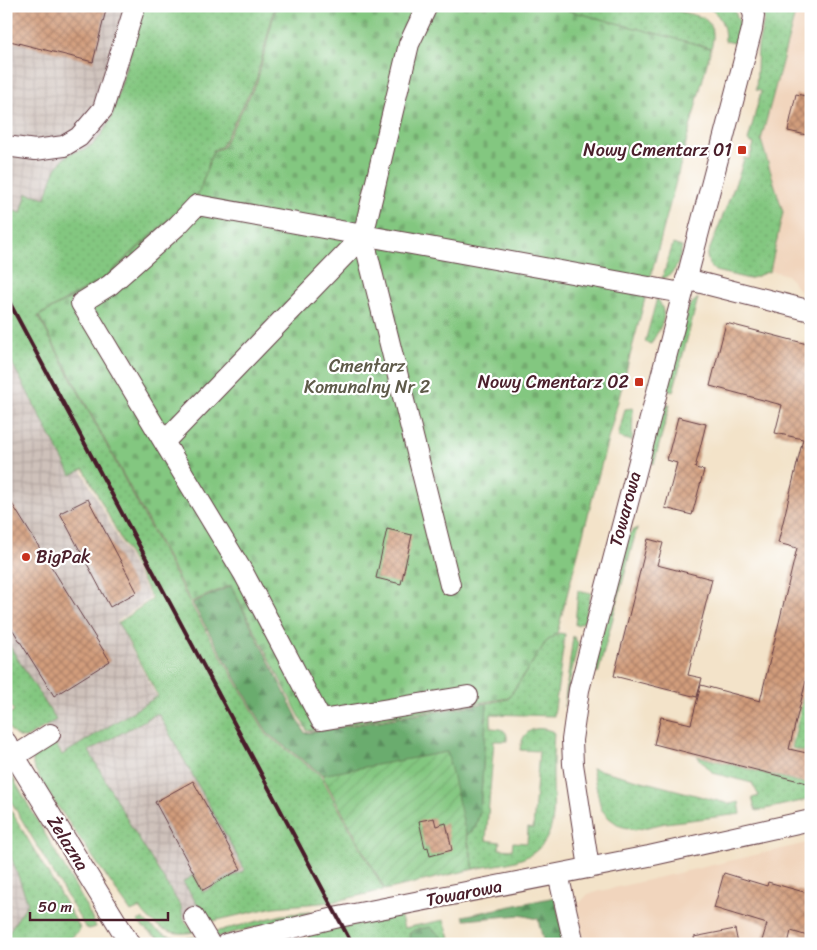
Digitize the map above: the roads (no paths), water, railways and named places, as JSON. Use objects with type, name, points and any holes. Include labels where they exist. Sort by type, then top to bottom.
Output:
[{"type":"street","points":[[6,146],[35,150],[64,146],[80,137],[103,110],[135,6]]},
{"type":"street","points":[[427,6],[409,44],[363,236],[450,585]]},
{"type":"street","name":"Towarowa","points":[[589,868],[573,764],[572,740],[578,690],[752,29],[754,16],[751,6]]},
{"type":"street","points":[[468,696],[321,720],[244,574],[81,303],[110,285],[197,205],[363,236],[684,286],[811,311]]},
{"type":"street","points":[[164,442],[363,236]]},
{"type":"street","points":[[10,749],[50,734]]},
{"type":"street","name":"Żelazna","points":[[10,749],[130,944]]},
{"type":"street","name":"Towarowa","points":[[226,944],[339,918],[589,868],[811,820]]},
{"type":"street","points":[[558,874],[574,944]]},
{"type":"street","points":[[194,917],[210,944]]},
{"type":"railway","points":[[6,296],[352,944]]},
{"type":"place","name":"Nowy Cmentarz 01","points":[[742,150]]},
{"type":"place","name":"Nowy Cmentarz 02","points":[[639,382]]},
{"type":"place","name":"BigPak","points":[[26,557]]},
{"type":"park label","name":"Cmentarz Komunalny Nr 2","points":[[367,376]]}]
